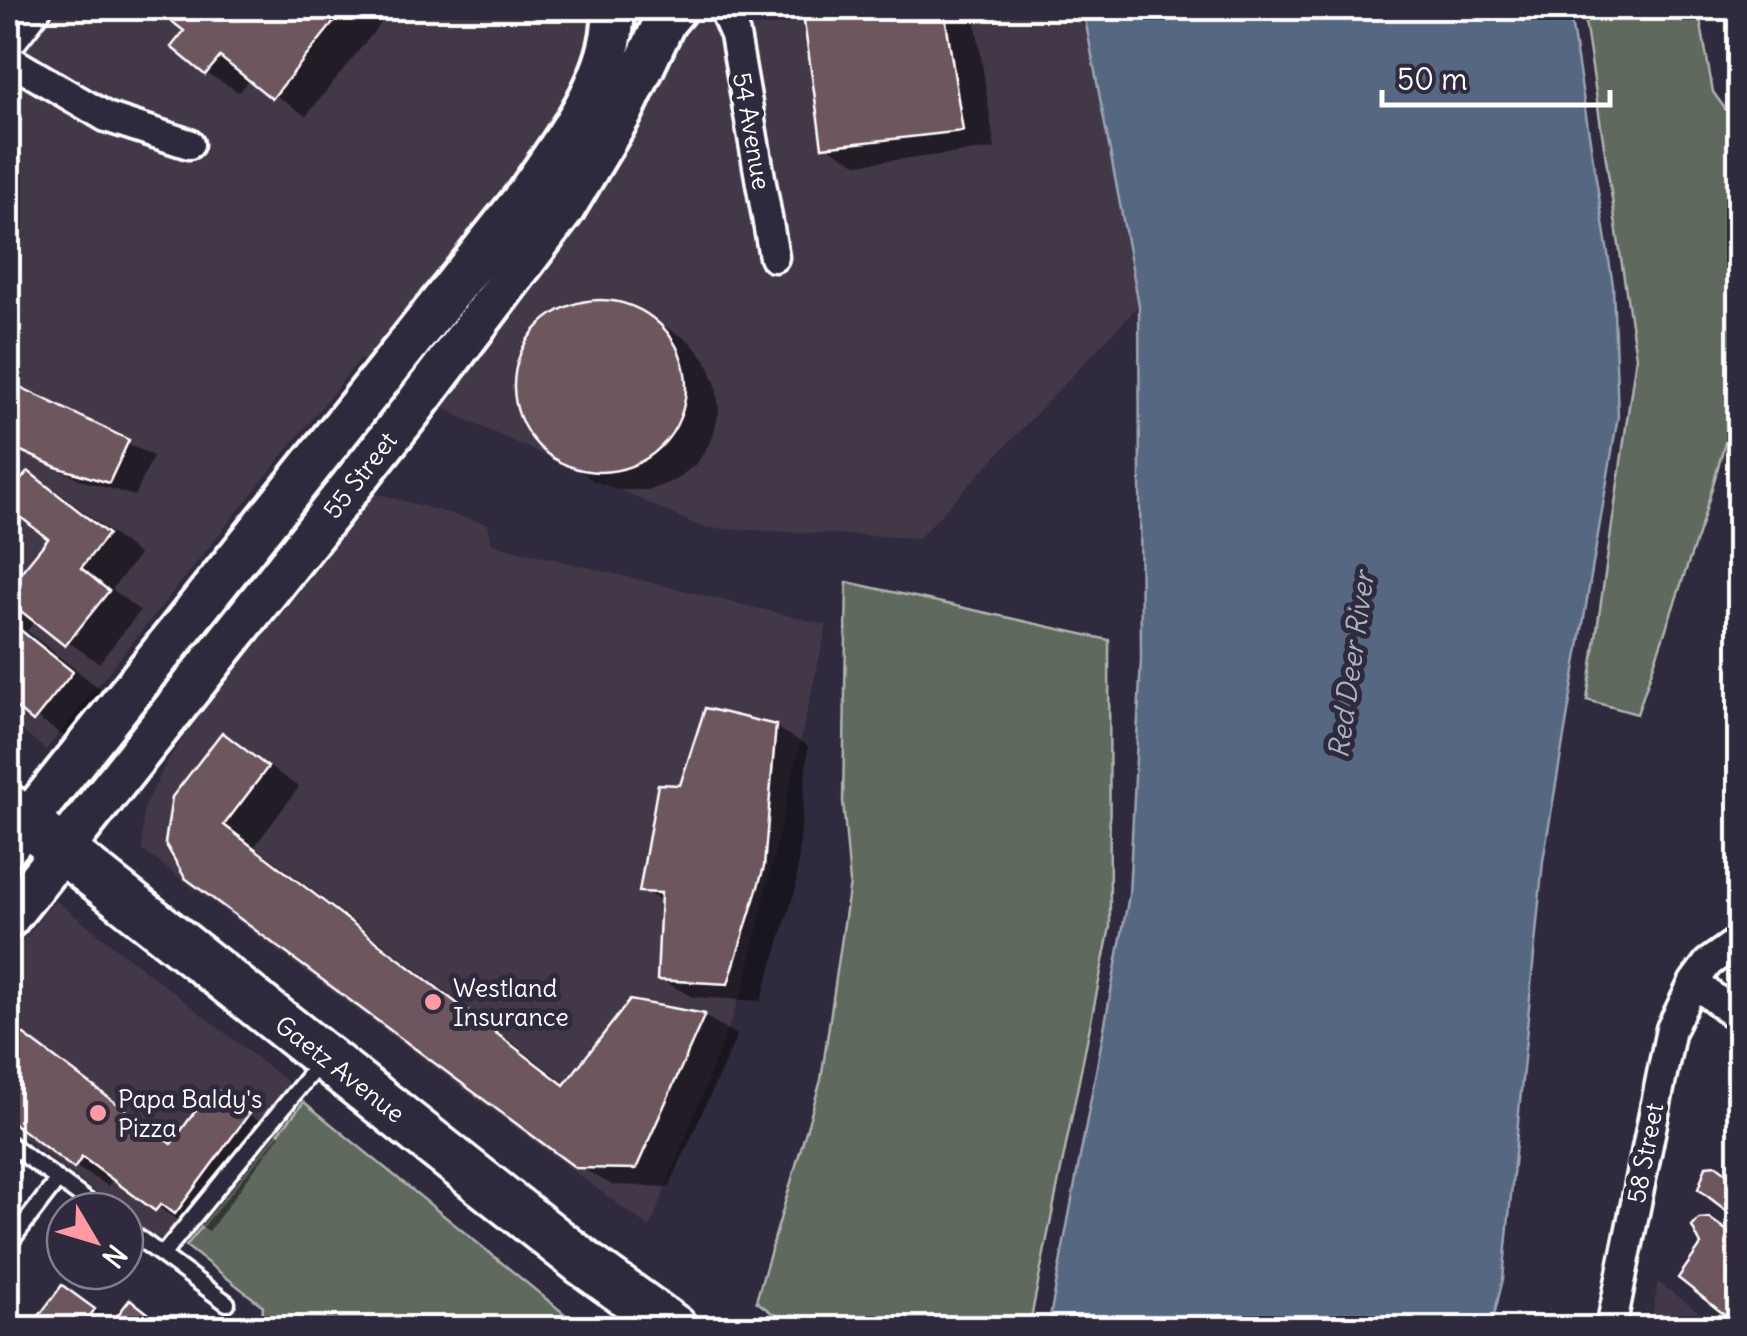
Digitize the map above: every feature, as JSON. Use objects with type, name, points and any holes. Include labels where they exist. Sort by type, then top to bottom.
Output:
[{"type":"main road","name":"Gaetz Avenue","points":[[14,824],[64,850],[674,1328]]},
{"type":"street","points":[[8,44],[37,8]]},
{"type":"street","name":"55 Street","points":[[14,824],[523,200],[587,97],[611,37],[613,8]]},
{"type":"street","name":"55 Street","points":[[8,918],[563,210],[593,164],[665,21],[676,8]]},
{"type":"street","name":"54 Avenue","points":[[723,8],[735,36],[774,257]]},
{"type":"street","points":[[8,59],[106,117],[189,144]]},
{"type":"street","name":"58 Street","points":[[1611,1328],[1671,1029],[1708,963],[1740,940]]},
{"type":"street","points":[[1694,982],[1740,1019]]},
{"type":"lane","points":[[163,1254],[324,1057]]},
{"type":"lane","points":[[8,1143],[72,1191]]},
{"type":"lane","points":[[8,1246],[57,1181]]},
{"type":"lane","points":[[145,1242],[227,1303]]},
{"type":"shaded area","points":[[8,8],[1083,8],[1139,305],[919,538],[703,528],[462,418],[360,359],[46,750],[8,720]]},
{"type":"shaded area","points":[[356,488],[488,524],[492,544],[827,625],[744,987],[650,1228],[142,850],[143,810],[168,760]]},
{"type":"shaded area","points":[[55,900],[284,1079],[304,1102],[188,1243],[153,1236],[145,1230],[145,1191],[94,1191],[8,1126],[8,959]]},
{"type":"shaded area","points":[[1658,1282],[1720,1328],[1650,1328]]},
{"type":"green space","points":[[1583,8],[1698,8],[1713,92],[1739,128],[1739,394],[1702,523],[1637,714],[1587,700],[1636,357]]},
{"type":"green space","points":[[847,582],[1109,640],[1110,927],[1029,1328],[792,1328],[756,1301],[821,1080],[850,883],[843,801]]},
{"type":"green space","points":[[304,1102],[582,1328],[261,1328],[263,1306],[186,1246]]},
{"type":"water","name":"Red Deer River","points":[[1083,8],[1569,8],[1613,285],[1618,416],[1543,861],[1503,1279],[1491,1328],[1048,1328],[1129,895],[1141,659],[1139,305]]},
{"type":"building","points":[[180,8],[345,8],[272,99],[220,57],[205,75],[171,47],[184,31],[170,20]]},
{"type":"building","points":[[802,8],[944,8],[963,131],[822,147]]},
{"type":"building","points":[[600,300],[633,306],[661,325],[680,353],[686,386],[680,419],[661,447],[633,466],[600,472],[567,466],[539,447],[520,419],[514,386],[520,353],[539,325],[567,306]]},
{"type":"building","points":[[8,381],[129,440],[109,483],[56,467],[8,445]]},
{"type":"building","points":[[28,471],[108,534],[81,568],[109,591],[65,646],[8,601],[8,570],[17,577],[48,539],[8,507],[8,496]]},
{"type":"building","points":[[8,620],[73,672],[33,722],[8,701]]},
{"type":"building","points":[[705,708],[776,725],[764,867],[728,984],[657,980],[661,893],[639,892],[658,784],[680,785]]},
{"type":"building","points":[[222,732],[268,767],[224,825],[564,1085],[630,1000],[705,1014],[636,1169],[576,1168],[185,878],[165,843],[172,797]]},
{"type":"building","points":[[8,1023],[171,1144],[213,1087],[249,1114],[175,1214],[161,1204],[155,1211],[145,1204],[145,1191],[128,1191],[82,1157],[74,1169],[8,1119]]},
{"type":"building","points":[[1716,1165],[1740,1184],[1740,1221],[1698,1189],[1706,1166]]},
{"type":"building","points":[[1709,1218],[1740,1240],[1740,1327],[1678,1278],[1701,1245],[1692,1227],[1699,1219]]},
{"type":"building","points":[[58,1291],[70,1291],[95,1309],[81,1328],[30,1328]]},
{"type":"building","points":[[130,1299],[159,1322],[154,1328],[108,1328]]},
{"type":"place","name":"Westland Insurance","points":[[433,1002]]},
{"type":"place","name":"Papa Baldy's Pizza","points":[[98,1113]]}]
